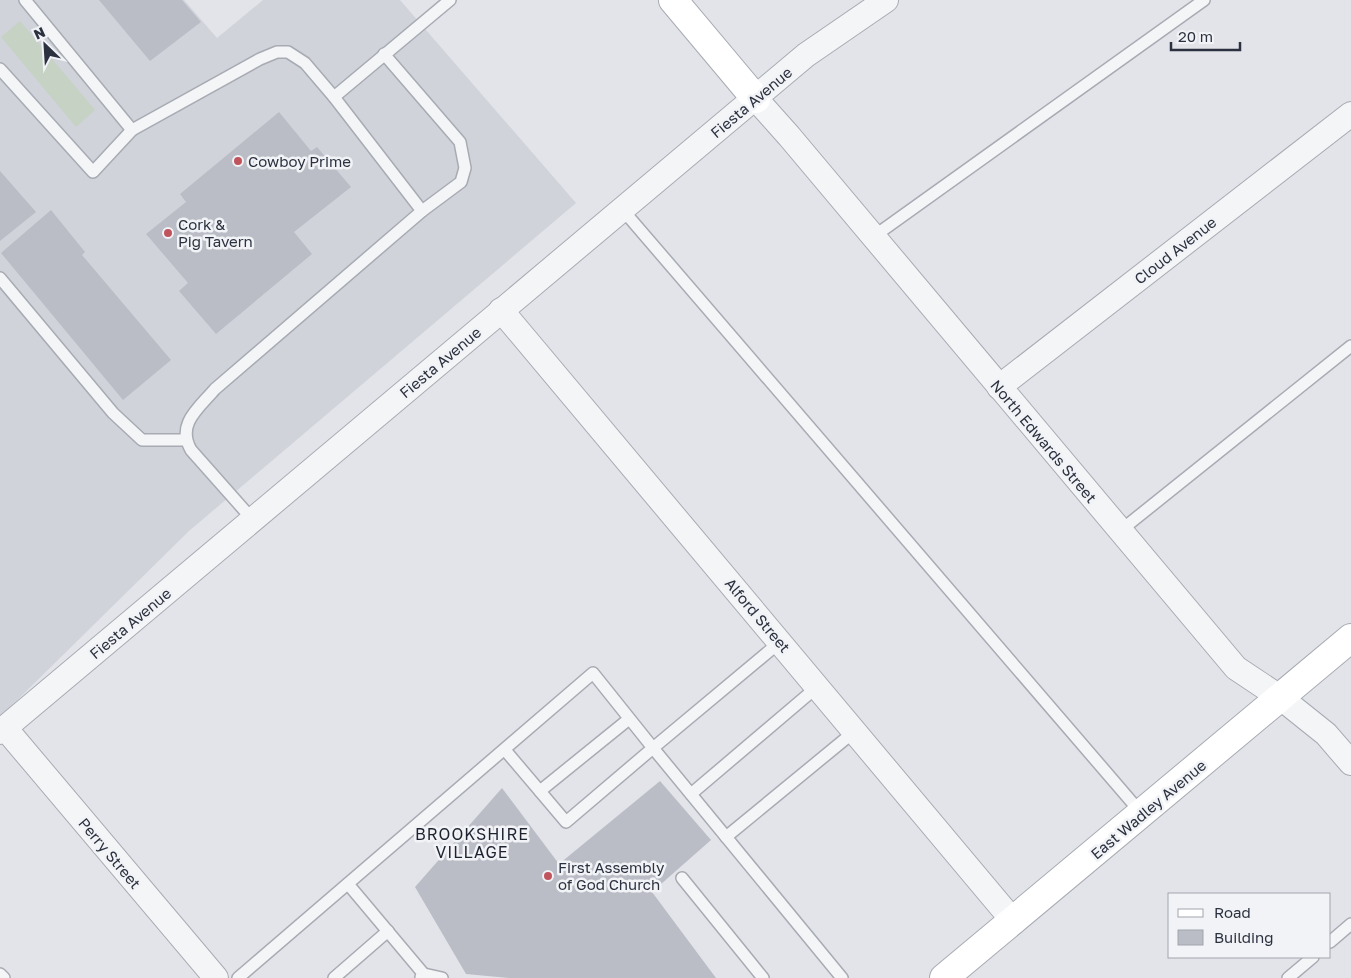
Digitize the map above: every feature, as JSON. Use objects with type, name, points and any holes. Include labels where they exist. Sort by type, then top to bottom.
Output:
[{"type":"main road","points":[[673,0],[756,99]]},
{"type":"main road","name":"East Wadley Avenue","points":[[944,978],[1014,922],[1351,638]]},
{"type":"street","name":"Fiesta Avenue","points":[[2,727],[253,520],[806,55],[886,0]]},
{"type":"street","name":"North Edwards Street","points":[[756,99],[1236,668],[1281,698],[1326,734],[1351,762]]},
{"type":"street","name":"Cloud Avenue","points":[[999,387],[1351,114]]},
{"type":"street","name":"Alford Street","points":[[501,310],[1014,922]]},
{"type":"street","name":"Perry Street","points":[[2,727],[216,978]]},
{"type":"lane","points":[[25,0],[132,130]]},
{"type":"lane","points":[[334,97],[450,0]]},
{"type":"lane","points":[[873,237],[1204,0]]},
{"type":"lane","points":[[0,69],[92,172],[132,130],[260,59],[277,52],[288,52],[304,63],[334,97],[422,211]]},
{"type":"lane","points":[[253,520],[191,450],[185,440],[187,424],[215,389],[422,211],[461,182],[465,168],[460,142],[384,54]]},
{"type":"lane","points":[[622,209],[1142,814]]},
{"type":"lane","points":[[0,278],[113,413],[142,440],[185,440]]},
{"type":"lane","points":[[1120,531],[1351,346]]},
{"type":"lane","points":[[505,750],[566,822],[780,642]]},
{"type":"lane","points":[[238,978],[593,673],[842,978]]},
{"type":"lane","points":[[691,794],[817,687]]},
{"type":"lane","points":[[540,791],[629,718]]},
{"type":"lane","points":[[726,837],[854,731]]},
{"type":"lane","points":[[682,878],[763,978]]},
{"type":"lane","points":[[348,884],[388,931],[423,977],[442,978]]},
{"type":"lane","points":[[1331,941],[1351,924]]},
{"type":"lane","points":[[334,978],[388,931]]},
{"type":"lane","points":[[1288,978],[1312,958]]},
{"type":"lane","points":[[0,974],[4,978]]},
{"type":"shaded area","points":[[0,0],[184,0],[217,38],[263,0],[400,0],[576,203],[189,531],[0,717]]},
{"type":"green space","points":[[20,21],[95,110],[76,127],[1,37]]},
{"type":"building","points":[[99,0],[182,0],[201,22],[150,61]]},
{"type":"building","points":[[279,112],[311,151],[317,147],[351,187],[294,232],[312,254],[216,334],[179,291],[188,283],[146,234],[186,202],[180,194]]},
{"type":"building","points":[[0,171],[36,212],[0,241]]},
{"type":"building","points":[[51,210],[85,252],[82,255],[171,360],[123,400],[1,253]]},
{"type":"building","name":"First Assembly of God Church","points":[[660,781],[711,840],[652,892],[716,978],[509,978],[466,974],[415,887],[502,788],[559,864]]},
{"type":"place","name":"Cowboy Prime","points":[[238,161]]},
{"type":"place","name":"Cork & Pig Tavern","points":[[168,233]]},
{"type":"place","name":"First Assembly of God Church","points":[[548,876]]},
{"type":"district","name":"BROOKSHIRE VILLAGE","points":[[472,843]]}]
